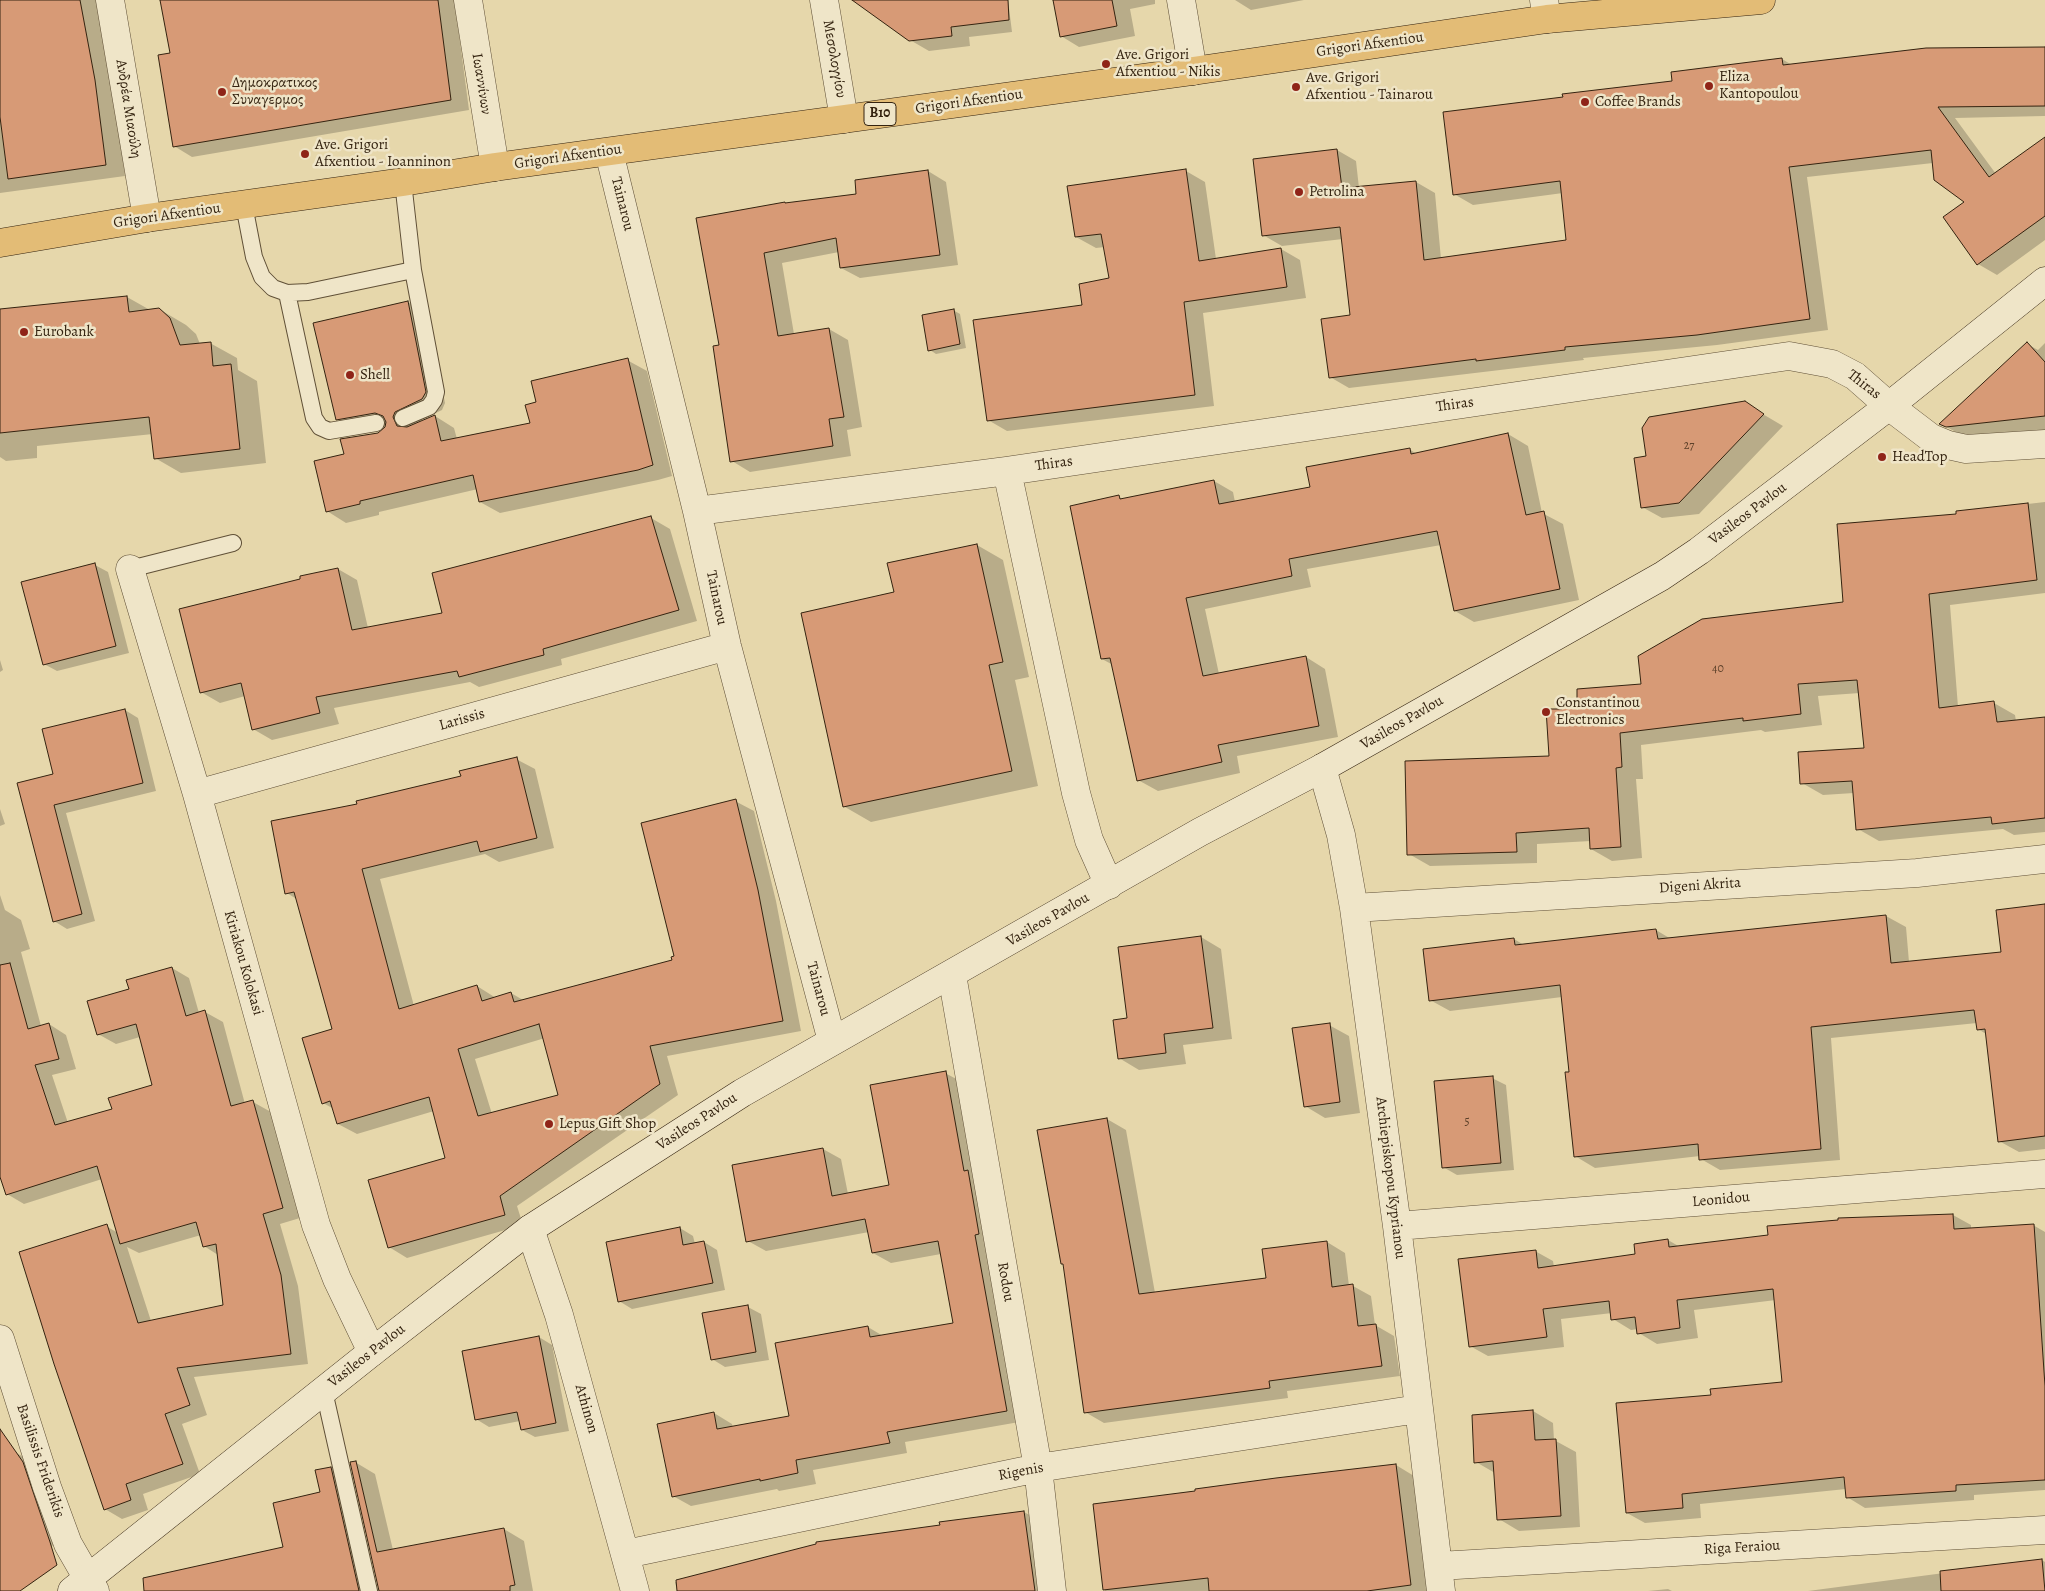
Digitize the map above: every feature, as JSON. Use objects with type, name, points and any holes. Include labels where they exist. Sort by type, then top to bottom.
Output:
[{"type":"main road","name":"Grigori Afxentiou","points":[[0,243],[147,218],[403,182],[495,167],[1193,71],[1546,10],[1761,0]]},
{"type":"street","name":"Ανδρέα Μιαούλη","points":[[110,0],[147,218]]},
{"type":"street","name":"Ιωαννίνων","points":[[468,0],[495,167]]},
{"type":"street","name":"Μεσολογγίου","points":[[824,0],[844,119]]},
{"type":"street","points":[[1181,0],[1193,71]]},
{"type":"street","name":"Tainarou","points":[[609,152],[698,511],[727,646],[832,1041]]},
{"type":"street","name":"Vasileos Pavlou","points":[[85,1587],[324,1390],[530,1230],[742,1093],[832,1041],[952,975],[1200,832],[1322,768],[1662,576],[1699,551],[1889,406],[2045,281]]},
{"type":"street","name":"Thiras","points":[[698,511],[1007,471],[1789,356],[1832,364],[1855,376],[1889,406],[1931,438],[1948,446],[1966,449],[2045,444]]},
{"type":"street","points":[[1007,471],[1076,793],[1089,840],[1109,885]]},
{"type":"street","name":"Kiriakou Kolokasi","points":[[130,569],[196,794],[316,1225],[337,1279],[372,1352]]},
{"type":"street","name":"Larissis","points":[[196,794],[727,646]]},
{"type":"street","name":"Archiepiskopou Kyprianou","points":[[1322,768],[1341,835],[1354,908],[1397,1226],[1440,1579]]},
{"type":"street","name":"Digeni Akrita","points":[[1354,908],[1917,873],[2045,859]]},
{"type":"street","name":"Rodou","points":[[952,975],[1038,1468],[1052,1591]]},
{"type":"street","name":"Leonidou","points":[[1397,1226],[2045,1174]]},
{"type":"street","name":"Athinon","points":[[530,1230],[559,1315],[635,1591]]},
{"type":"street","name":"Basilissis Friderikis","points":[[0,1339],[53,1503],[85,1587]]},
{"type":"street","name":"Rigenis","points":[[626,1554],[1038,1468],[1418,1409]]},
{"type":"street","name":"Riga Feraiou","points":[[1440,1579],[2045,1530]]},
{"type":"lane","points":[[403,182],[413,270],[436,392],[434,400],[429,407],[403,418]]},
{"type":"lane","points":[[244,205],[254,257],[262,277],[273,288],[287,294],[308,292],[413,270]]},
{"type":"lane","points":[[287,294],[314,418],[320,427],[329,432],[376,423]]},
{"type":"lane","points":[[130,569],[233,544]]},
{"type":"lane","points":[[324,1390],[370,1591]]},
{"type":"building","points":[[0,0],[80,0],[95,80],[106,165],[8,179],[0,117]]},
{"type":"building","points":[[160,0],[438,0],[451,100],[173,147],[158,55],[170,53]]},
{"type":"building","points":[[852,0],[1008,0],[1009,20],[951,27],[952,36],[909,41]]},
{"type":"building","points":[[1053,0],[1112,0],[1117,26],[1060,37]]},
{"type":"building","points":[[2045,47],[2045,106],[1938,107],[1989,177],[2045,137],[2045,216],[1977,265],[1943,217],[1964,202],[1934,180],[1931,150],[1789,167],[1810,319],[1697,335],[1565,347],[1565,350],[1476,361],[1476,359],[1329,378],[1321,319],[1350,315],[1340,227],[1262,236],[1253,159],[1337,149],[1342,188],[1416,181],[1424,260],[1566,240],[1560,181],[1453,195],[1443,112],[1563,97],[1562,94],[1672,81],[1671,72],[1782,58],[1783,65],[1926,48]]},
{"type":"building","points":[[1186,169],[1199,261],[1281,248],[1287,287],[1184,302],[1195,395],[987,421],[973,320],[1082,305],[1079,284],[1109,278],[1101,234],[1075,237],[1067,186]]},
{"type":"building","points":[[928,170],[940,255],[840,268],[836,238],[764,253],[778,336],[829,328],[844,417],[829,419],[833,446],[730,462],[713,346],[719,345],[696,218],[785,202],[856,194],[855,180]]},
{"type":"building","points":[[127,296],[129,312],[159,308],[170,318],[180,345],[211,342],[213,366],[231,364],[240,449],[154,459],[149,417],[0,433],[0,309]]},
{"type":"building","points":[[408,301],[426,392],[422,399],[395,412],[393,417],[397,426],[407,427],[435,415],[441,441],[530,423],[525,405],[536,402],[531,381],[628,358],[653,465],[638,470],[479,502],[473,475],[360,501],[360,504],[326,512],[314,461],[344,454],[340,439],[378,433],[385,427],[386,422],[383,416],[375,413],[336,420],[313,323]]},
{"type":"building","points":[[954,309],[960,344],[928,351],[922,315]]},
{"type":"building","points":[[2027,342],[2045,362],[2045,416],[1946,427],[1939,424]]},
{"type":"building","points":[[1745,401],[1764,414],[1679,503],[1641,508],[1634,458],[1646,456],[1642,428],[1649,417]]},
{"type":"building","points":[[1508,433],[1526,515],[1544,511],[1560,589],[1454,611],[1437,531],[1289,559],[1292,576],[1186,598],[1203,676],[1306,656],[1319,726],[1218,745],[1222,762],[1137,781],[1110,658],[1101,659],[1070,506],[1119,495],[1120,499],[1214,480],[1219,504],[1310,487],[1306,467],[1410,448],[1411,454]]},
{"type":"building","points":[[2028,503],[2037,580],[1929,594],[1939,708],[1994,701],[1997,722],[2045,717],[2045,818],[1992,824],[1991,817],[1856,830],[1852,781],[1800,784],[1798,752],[1864,748],[1857,680],[1798,684],[1801,714],[1743,721],[1743,718],[1620,733],[1622,767],[1616,768],[1621,847],[1590,849],[1589,828],[1516,833],[1517,852],[1407,855],[1405,761],[1549,756],[1546,709],[1562,709],[1561,701],[1577,700],[1577,689],[1641,684],[1638,656],[1702,619],[1843,602],[1837,524],[1956,514],[1956,511]]},
{"type":"building","points":[[651,516],[679,610],[543,649],[544,655],[459,677],[457,671],[316,697],[320,713],[252,730],[241,683],[200,693],[179,609],[300,579],[300,576],[338,568],[352,630],[442,613],[432,573]]},
{"type":"building","points":[[977,544],[1003,662],[989,665],[1012,771],[843,807],[801,613],[894,592],[887,563]]},
{"type":"building","points":[[95,563],[116,646],[43,665],[21,582]]},
{"type":"building","points":[[125,709],[143,783],[54,805],[82,914],[53,922],[17,783],[53,774],[42,729]]},
{"type":"building","points":[[517,757],[537,838],[480,852],[477,841],[362,869],[399,1009],[477,985],[482,1001],[511,992],[514,1002],[672,960],[671,957],[674,956],[641,823],[736,799],[758,890],[783,1021],[650,1046],[660,1084],[500,1196],[505,1215],[388,1248],[368,1180],[445,1158],[429,1097],[337,1124],[330,1101],[322,1104],[302,1038],[332,1029],[294,892],[285,894],[271,821],[357,804],[356,801],[461,776],[459,771]],"holes":[[[539,1024],[558,1095],[478,1116],[458,1049]]]},
{"type":"building","points":[[2045,904],[2045,1136],[1998,1142],[1985,1029],[1977,1030],[1974,1010],[1811,1027],[1821,1149],[1699,1160],[1698,1144],[1574,1157],[1565,1072],[1569,1072],[1560,985],[1429,1001],[1423,949],[1514,938],[1515,945],[1656,929],[1658,939],[1886,915],[1891,963],[2001,952],[1996,910]]},
{"type":"building","points":[[1201,936],[1213,1028],[1164,1034],[1166,1053],[1118,1059],[1113,1020],[1127,1018],[1118,947]]},
{"type":"building","points":[[10,963],[28,1029],[49,1023],[59,1059],[35,1065],[55,1125],[112,1109],[108,1098],[152,1085],[136,1024],[97,1035],[87,1001],[129,989],[126,980],[172,967],[186,1016],[205,1010],[231,1106],[253,1100],[283,1208],[263,1214],[281,1275],[291,1354],[177,1368],[190,1405],[165,1414],[183,1464],[126,1484],[131,1500],[104,1510],[54,1364],[19,1252],[107,1224],[138,1323],[223,1305],[216,1244],[203,1247],[196,1222],[120,1244],[97,1166],[6,1195],[0,1177],[0,965]]},
{"type":"building","points":[[1330,1023],[1340,1102],[1304,1107],[1292,1028]]},
{"type":"building","points":[[946,1071],[964,1171],[968,1170],[979,1234],[975,1235],[1007,1411],[887,1432],[890,1443],[796,1460],[798,1473],[672,1497],[657,1424],[714,1412],[717,1429],[789,1416],[775,1343],[868,1326],[870,1337],[953,1323],[938,1241],[872,1253],[865,1219],[746,1242],[732,1165],[823,1148],[832,1196],[889,1185],[870,1085]]},
{"type":"building","points":[[1493,1076],[1501,1163],[1442,1168],[1434,1081]]},
{"type":"building","points":[[1107,1118],[1139,1294],[1266,1278],[1262,1249],[1327,1241],[1332,1287],[1353,1284],[1358,1326],[1376,1324],[1382,1366],[1269,1381],[1270,1388],[1084,1413],[1063,1264],[1061,1264],[1037,1130]]},
{"type":"building","points":[[1953,1214],[1954,1229],[2034,1224],[2045,1386],[2045,1480],[1956,1485],[1956,1491],[1846,1498],[1844,1477],[1682,1494],[1683,1508],[1626,1513],[1616,1403],[1711,1395],[1710,1389],[1782,1382],[1773,1289],[1677,1300],[1680,1328],[1637,1334],[1635,1317],[1611,1320],[1609,1301],[1543,1309],[1547,1337],[1469,1347],[1458,1259],[1536,1250],[1538,1268],[1635,1254],[1634,1244],[1668,1239],[1669,1247],[1768,1235],[1767,1226],[1838,1220],[1838,1218]]},
{"type":"building","points":[[680,1227],[683,1245],[704,1241],[713,1283],[618,1302],[606,1242]]},
{"type":"building","points":[[748,1305],[756,1352],[711,1360],[702,1313]]},
{"type":"building","points":[[539,1336],[556,1423],[521,1430],[517,1412],[475,1420],[462,1351]]},
{"type":"building","points":[[1533,1410],[1535,1440],[1556,1439],[1561,1516],[1497,1520],[1493,1461],[1474,1463],[1472,1415]]},
{"type":"building","points":[[0,1429],[23,1462],[57,1565],[20,1591],[0,1591]]},
{"type":"building","points":[[356,1461],[377,1552],[504,1528],[515,1585],[510,1586],[510,1591],[379,1591],[350,1462]]},
{"type":"building","points":[[1396,1464],[1411,1585],[1367,1591],[1209,1591],[1208,1578],[1103,1590],[1093,1504],[1276,1478]]},
{"type":"building","points":[[331,1467],[359,1591],[144,1591],[143,1578],[283,1547],[273,1503],[320,1492],[315,1470]]},
{"type":"building","points":[[1024,1511],[1035,1591],[677,1591],[676,1580],[816,1544],[816,1542],[940,1525],[939,1522]]},
{"type":"building","points":[[2042,1559],[2045,1591],[1941,1591],[1940,1571]]},
{"type":"place","name":"Ave. Grigori Afxentiou - Nikis","points":[[1106,64]]},
{"type":"place","name":"Eliza Kantopoulou","points":[[1709,86]]},
{"type":"place","name":"Ave. Grigori Afxentiou - Tainarou","points":[[1296,87]]},
{"type":"place","name":"Δημοκρατικος Συναγερμος","points":[[222,92]]},
{"type":"place","name":"Coffee Brands","points":[[1585,102]]},
{"type":"place","name":"Ave. Grigori Afxentiou - Ioanninon","points":[[305,154]]},
{"type":"place","name":"Petrolina","points":[[1299,192]]},
{"type":"place","name":"Eurobank","points":[[24,332]]},
{"type":"place","name":"Shell","points":[[350,375]]},
{"type":"place","name":"HeadTop","points":[[1882,457]]},
{"type":"place","name":"Constantinou Electronics","points":[[1546,712]]},
{"type":"place","name":"Lepus Gift Shop","points":[[549,1124]]}]
